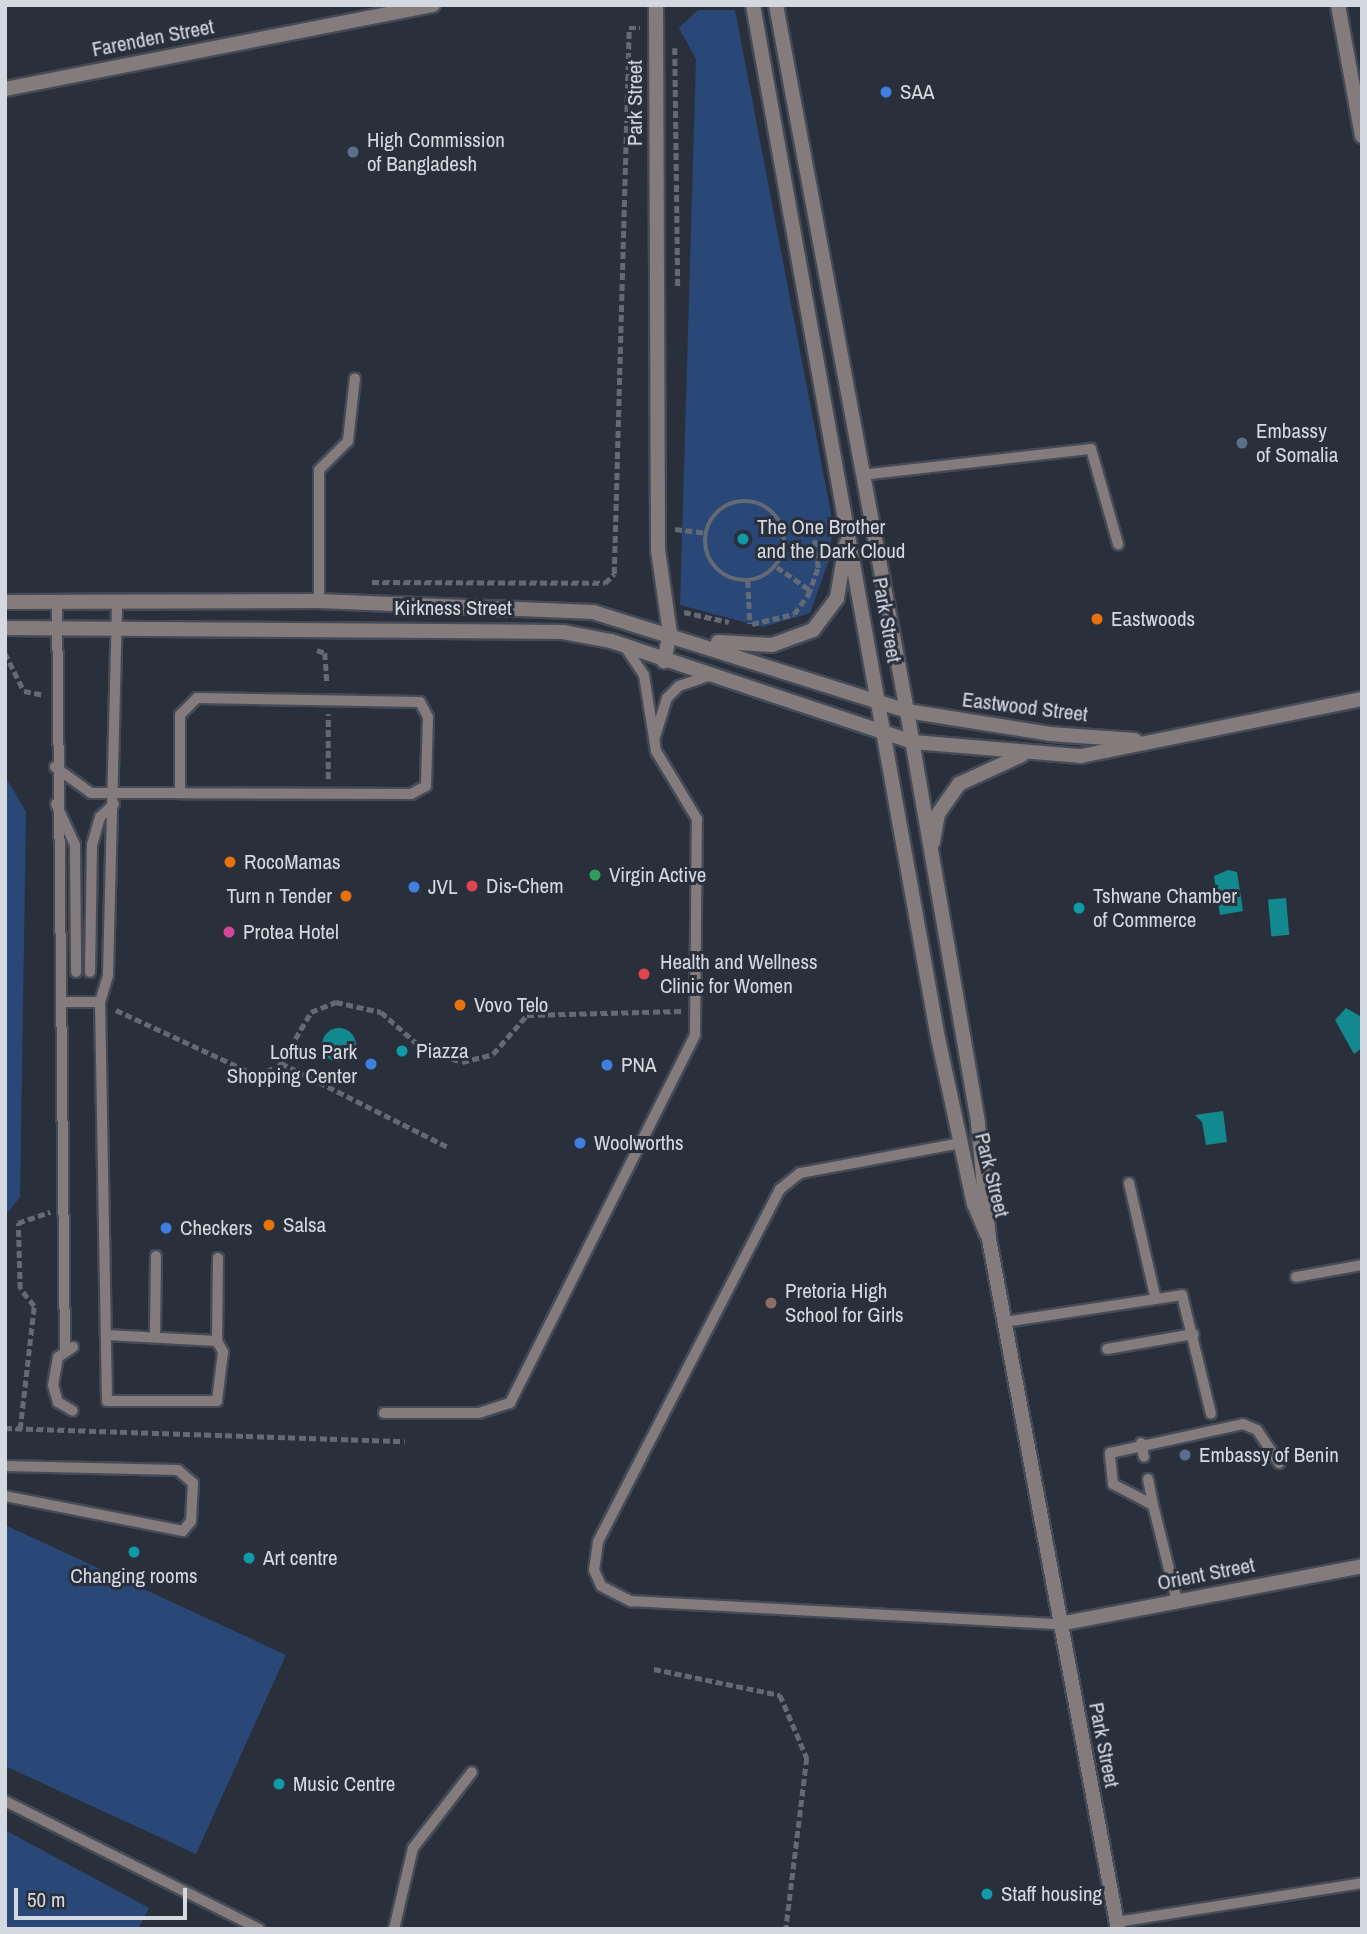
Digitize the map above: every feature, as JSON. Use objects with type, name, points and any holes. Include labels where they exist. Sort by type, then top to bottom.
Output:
[{"type":"street","name":"Farenden Street","points":[[5,89],[395,8],[433,5]]},
{"type":"street","name":"Park Street","points":[[656,5],[658,550],[670,633],[664,661]]},
{"type":"street","name":"Park Street","points":[[753,5],[961,1143],[989,1239]]},
{"type":"street","name":"Park Street","points":[[776,5],[907,711],[978,1124],[989,1239],[1059,1624],[1118,1925]]},
{"type":"street","points":[[1338,5],[1362,136]]},
{"type":"street","points":[[696,640],[772,645],[813,630],[843,582],[844,497]]},
{"type":"street","name":"Kirkness Street","points":[[5,602],[319,601],[566,609],[696,640],[880,702]]},
{"type":"street","name":"Kirkness Street","points":[[5,628],[536,630],[622,644],[708,676],[912,742]]},
{"type":"street","name":"Eastwood Street","points":[[912,742],[1022,755],[1081,756],[1140,740],[1362,699]]},
{"type":"street","name":"Eastwood Street","points":[[880,702],[907,711],[1050,734],[1140,740]]},
{"type":"street","points":[[930,852],[938,814],[958,784],[1022,755]]},
{"type":"street","name":"Orient Street","points":[[1059,1624],[1362,1566]]},
{"type":"lane","points":[[319,601],[319,470],[348,441],[355,378]]},
{"type":"lane","points":[[862,475],[1091,449],[1118,544]]},
{"type":"lane","points":[[117,602],[108,975],[100,1002],[107,1401],[217,1401],[223,1352],[217,1341],[218,1258]]},
{"type":"lane","points":[[57,603],[55,767],[69,1348],[53,1385],[58,1402],[73,1410]]},
{"type":"lane","points":[[384,1413],[479,1413],[510,1403],[691,1045],[697,1011],[697,819],[653,744],[644,675],[622,644]]},
{"type":"lane","points":[[653,744],[667,698],[679,686],[708,676]]},
{"type":"lane","points":[[55,767],[81,790],[114,792],[180,793],[328,794],[419,792],[428,765],[428,717],[420,702],[328,699],[189,701],[180,715],[180,793]]},
{"type":"lane","points":[[56,804],[75,845],[76,972]]},
{"type":"lane","points":[[90,972],[92,845],[100,817],[114,804]]},
{"type":"lane","points":[[61,1002],[100,1002]]},
{"type":"lane","points":[[961,1143],[800,1174],[780,1189],[598,1542],[594,1570],[601,1586],[631,1601],[1059,1624]]},
{"type":"lane","points":[[1129,1183],[1155,1296]]},
{"type":"lane","points":[[155,1335],[156,1256]]},
{"type":"lane","points":[[1296,1277],[1362,1265]]},
{"type":"lane","points":[[1004,1322],[1155,1296],[1182,1295],[1194,1334],[1211,1414]]},
{"type":"lane","points":[[1107,1349],[1194,1334]]},
{"type":"lane","points":[[107,1335],[155,1335],[217,1341]]},
{"type":"lane","points":[[1153,1505],[1118,1489],[1109,1476],[1110,1453],[1141,1443],[1251,1425],[1279,1463]]},
{"type":"lane","points":[[1141,1443],[1144,1457]]},
{"type":"lane","points":[[5,1466],[178,1470],[193,1483],[191,1521],[174,1532],[5,1496]]},
{"type":"lane","points":[[1149,1479],[1177,1601]]},
{"type":"lane","points":[[394,1929],[413,1848],[472,1772]]},
{"type":"lane","points":[[5,1801],[259,1929]]},
{"type":"lane","points":[[1118,1925],[1362,1883]]},
{"type":"path","points":[[359,582],[606,583],[614,574],[629,28],[656,27],[668,31],[679,57],[678,304]]},
{"type":"path","points":[[741,500],[767,507],[784,529],[777,567],[748,581],[719,572],[705,550],[706,533],[727,504],[741,500]]},
{"type":"path","points":[[674,541],[675,517]]},
{"type":"path","points":[[675,529],[706,533]]},
{"type":"path","points":[[672,604],[692,617],[750,624],[794,614],[810,590],[818,568],[814,536]]},
{"type":"path","points":[[777,567],[810,590]]},
{"type":"path","points":[[748,581],[750,624]]},
{"type":"path","points":[[311,629],[310,648],[325,653],[328,794]]},
{"type":"path","points":[[5,653],[24,691],[56,698]]},
{"type":"path","points":[[100,1002],[247,1074],[264,1074],[281,1063],[311,1012],[336,1002],[381,1012],[422,1048],[461,1062],[493,1054],[527,1015],[697,1011]]},
{"type":"path","points":[[281,1063],[448,1147]]},
{"type":"path","points":[[20,1429],[34,1306],[20,1289],[18,1223],[64,1207]]},
{"type":"path","points":[[5,1428],[405,1441]]},
{"type":"path","points":[[654,1669],[780,1695],[807,1758],[786,1929]]},
{"type":"shaded area","points":[[698,10],[735,10],[833,524],[829,560],[810,613],[763,627],[680,605],[696,59],[679,28]]},
{"type":"shaded area","points":[[5,776],[26,812],[20,1197],[5,1216]]},
{"type":"shaded area","points":[[1228,870],[1237,872],[1243,911],[1220,915],[1214,876]]},
{"type":"shaded area","points":[[1286,898],[1289,935],[1271,936],[1268,900]]},
{"type":"shaded area","points":[[1346,1008],[1360,1016],[1362,1048],[1354,1054],[1335,1020]]},
{"type":"shaded area","points":[[339,1028],[351,1033],[356,1045],[351,1057],[339,1062],[327,1057],[322,1045],[327,1033]]},
{"type":"shaded area","points":[[1223,1111],[1227,1142],[1206,1145],[1202,1122],[1195,1115]]},
{"type":"shaded area","points":[[5,1525],[286,1655],[196,1854],[5,1766]]},
{"type":"shaded area","points":[[5,1830],[149,1908],[138,1929],[5,1929]]},
{"type":"place","name":"SAA","points":[[886,92]]},
{"type":"place","name":"High Commission of Bangladesh","points":[[353,152]]},
{"type":"place","name":"Embassy of Somalia","points":[[1242,443]]},
{"type":"place","name":"The One Brother and the Dark Cloud","points":[[743,539]]},
{"type":"place","name":"Eastwoods","points":[[1097,619]]},
{"type":"place","name":"RocoMamas","points":[[230,862]]},
{"type":"place","name":"Virgin Active","points":[[595,875]]},
{"type":"place","name":"Dis-Chem","points":[[472,886]]},
{"type":"place","name":"JVL","points":[[414,887]]},
{"type":"place","name":"Turn n Tender","points":[[346,896]]},
{"type":"place","name":"Tshwane Chamber of Commerce","points":[[1079,908]]},
{"type":"place","name":"Protea Hotel","points":[[229,932]]},
{"type":"place","name":"Health and Wellness Clinic for Women","points":[[644,974]]},
{"type":"place","name":"Vovo Telo","points":[[460,1005]]},
{"type":"place","name":"Piazza","points":[[402,1051]]},
{"type":"place","name":"Loftus Park Shopping Center","points":[[371,1064]]},
{"type":"place","name":"PNA","points":[[607,1065]]},
{"type":"place","name":"Woolworths","points":[[580,1143]]},
{"type":"place","name":"Salsa","points":[[269,1225]]},
{"type":"place","name":"Checkers","points":[[166,1228]]},
{"type":"place","name":"Pretoria High School for Girls","points":[[771,1303]]},
{"type":"place","name":"Embassy of Benin","points":[[1185,1455]]},
{"type":"place","name":"Changing rooms","points":[[134,1552]]},
{"type":"place","name":"Art centre","points":[[249,1558]]},
{"type":"place","name":"Music Centre","points":[[279,1784]]},
{"type":"place","name":"Staff housing","points":[[987,1894]]}]
